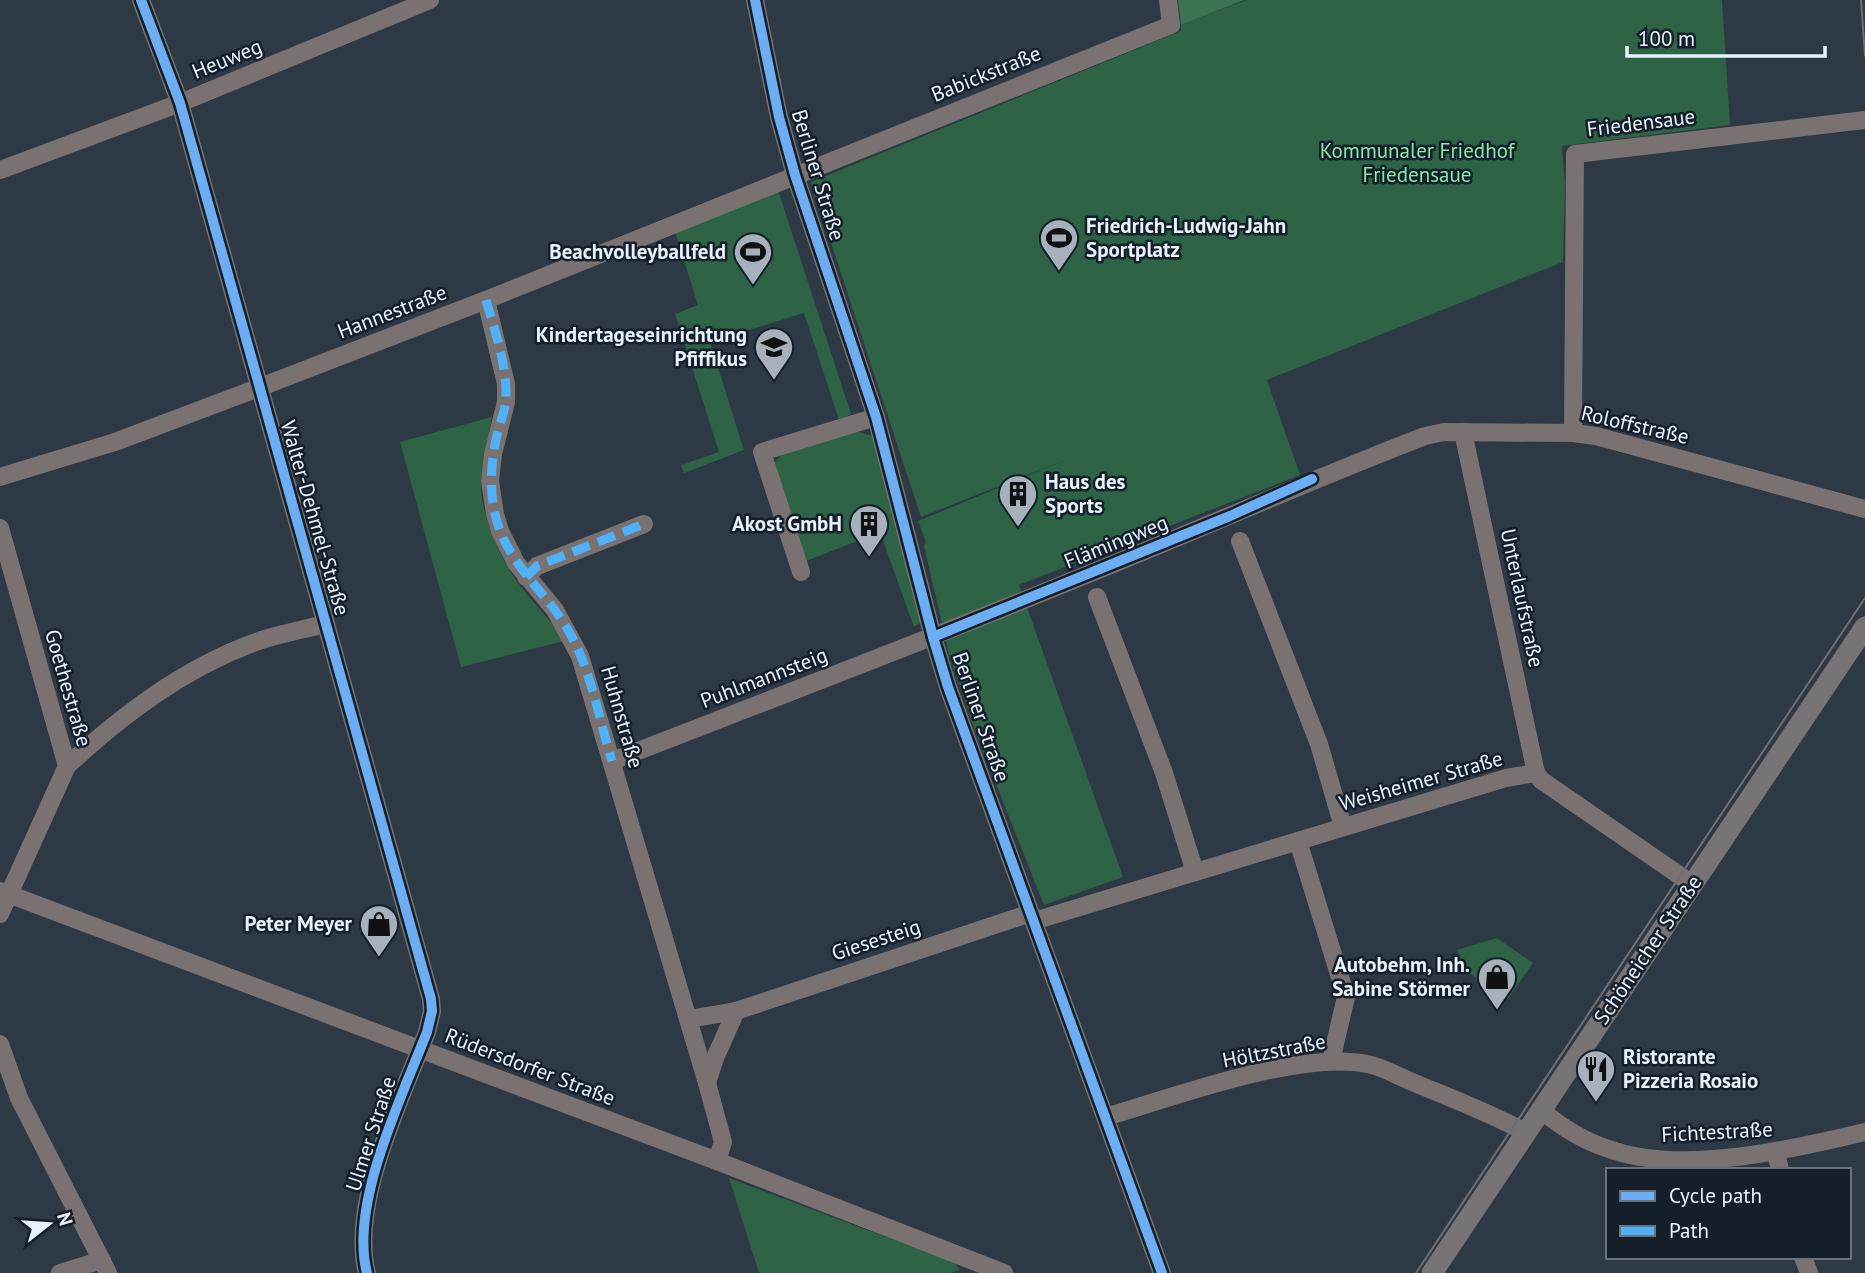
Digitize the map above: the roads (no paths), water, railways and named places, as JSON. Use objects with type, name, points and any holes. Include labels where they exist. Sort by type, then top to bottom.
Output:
[{"type":"main road","name":"Schöneicher Straße","points":[[1432,1273],[1865,627]]},
{"type":"street","name":"Walter-Dehmel-Straße","points":[[141,0],[180,103],[431,999],[432,1011],[420,1050]]},
{"type":"street","name":"Heuweg","points":[[0,170],[180,103],[430,0]]},
{"type":"street","name":"Berliner Straße","points":[[755,0],[779,117],[795,175],[876,417],[948,687],[1162,1273]]},
{"type":"street","name":"Babickstraße","points":[[795,175],[1171,25],[1168,0]]},
{"type":"street","name":"Friedensaue","points":[[1573,433],[1575,153],[1865,120]]},
{"type":"street","name":"Hannestraße","points":[[0,477],[115,442],[258,388],[486,300],[795,175]]},
{"type":"street","name":"Huhnstraße","points":[[486,300],[506,384],[506,402],[493,454],[490,481],[500,531],[526,577],[555,610],[574,640],[707,1083],[723,1142],[717,1161]]},
{"type":"street","points":[[801,572],[762,452],[876,417]]},
{"type":"street","name":"Roloffstraße","points":[[1312,479],[1425,436],[1444,432],[1573,433],[1618,442],[1865,509]]},
{"type":"street","name":"Unterlaufstraße","points":[[1463,432],[1536,773]]},
{"type":"street","name":"Flämingweg","points":[[933,637],[1217,522],[1312,479]]},
{"type":"street","points":[[526,577],[537,566],[644,524]]},
{"type":"street","name":"Goethestraße","points":[[0,528],[66,766],[4,892],[0,915]]},
{"type":"street","points":[[1240,541],[1319,744],[1343,827]]},
{"type":"street","points":[[1097,597],[1164,773],[1195,872]]},
{"type":"street","points":[[66,766],[129,712],[190,673],[257,642],[325,624]]},
{"type":"street","name":"Puhlmannsteig","points":[[611,761],[933,637]]},
{"type":"street","name":"Weisheimer Straße","points":[[1032,917],[1195,872],[1506,778],[1536,773],[1541,780],[1692,884]]},
{"type":"street","points":[[1298,841],[1346,997],[1331,1061]]},
{"type":"street","name":"Rüdersdorfer Straße","points":[[4,892],[717,1161],[982,1269],[1004,1273]]},
{"type":"street","name":"Giesesteig","points":[[689,1019],[736,1011],[1032,917]]},
{"type":"street","points":[[707,1083],[736,1011]]},
{"type":"street","points":[[0,1044],[19,1098],[105,1267],[60,1273]]},
{"type":"street","name":"Ulmer Straße","points":[[367,1273],[363,1258],[363,1230],[376,1168],[420,1050]]},
{"type":"street","name":"Höltzstraße","points":[[1106,1117],[1237,1079],[1283,1068],[1331,1061],[1368,1064],[1502,1119],[1525,1132]]},
{"type":"street","name":"Fichtestraße","points":[[1540,1109],[1587,1141],[1617,1152],[1649,1158],[1778,1161],[1865,1132]]},
{"type":"tram line","points":[[1861,0],[1865,56]]},
{"type":"tram line","points":[[1416,1273],[1865,598]]},
{"type":"place","name":"Friedrich-Ludwig-Jahn Sportplatz","points":[[1059,272]]},
{"type":"place","name":"Beachvolleyballfeld","points":[[753,286]]},
{"type":"place","name":"Kindertageseinrichtung Pfiffikus","points":[[774,381]]},
{"type":"place","name":"Haus des Sports","points":[[1018,528]]},
{"type":"place","name":"Akost GmbH","points":[[869,558]]},
{"type":"place","name":"Peter Meyer","points":[[379,958]]},
{"type":"place","name":"Autobehm, Inh. Sabine Störmer","points":[[1497,1011]]},
{"type":"place","name":"Ristorante Pizzeria Rosaio","points":[[1596,1103]]},
{"type":"park label","name":"Kommunaler Friedhof Friedensaue","points":[[1417,163]]}]
